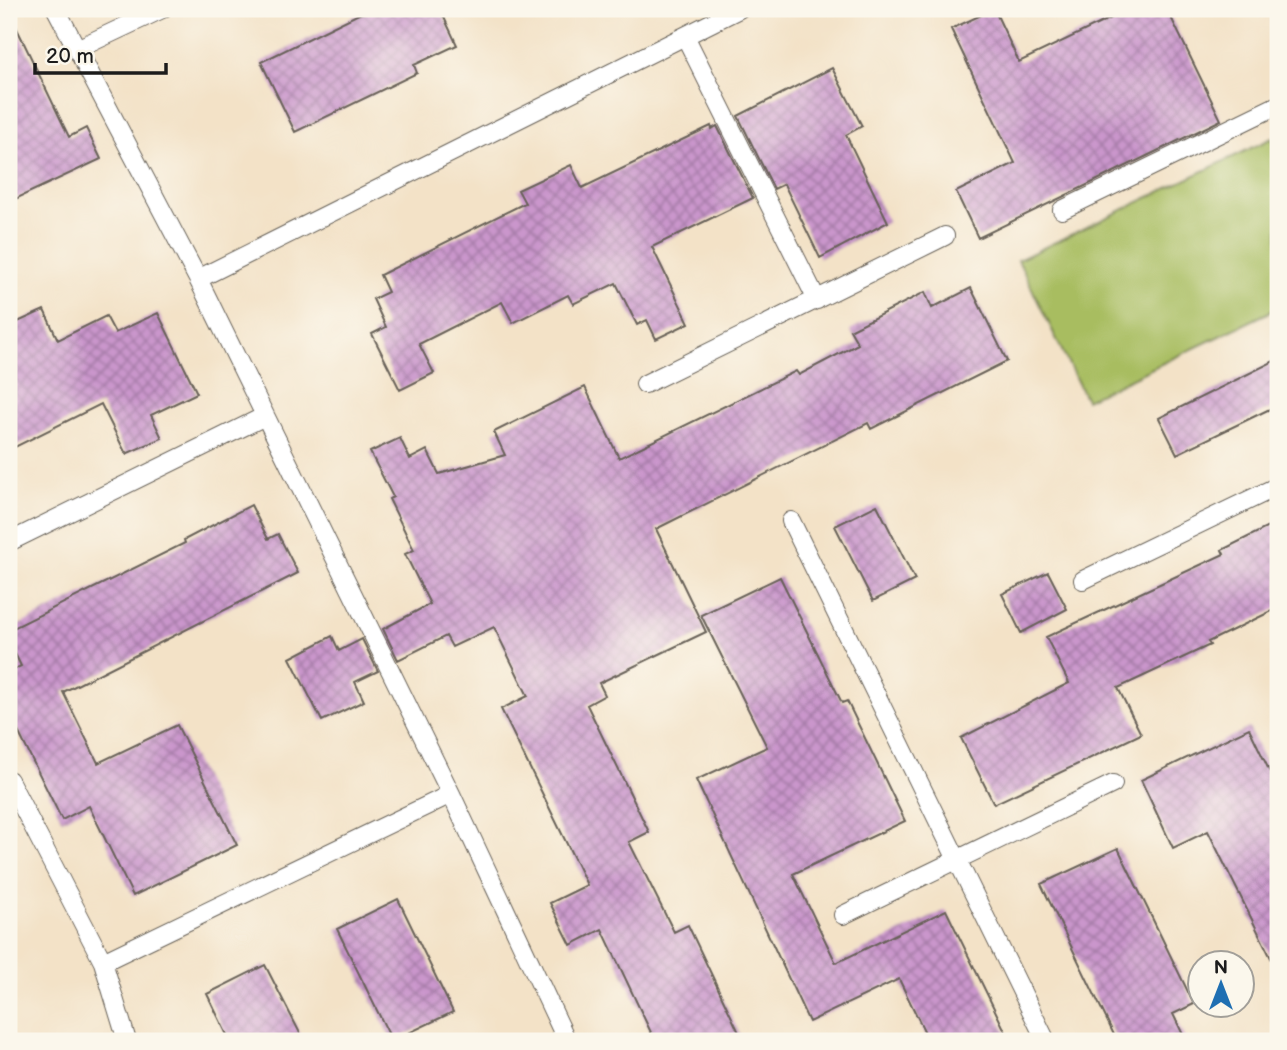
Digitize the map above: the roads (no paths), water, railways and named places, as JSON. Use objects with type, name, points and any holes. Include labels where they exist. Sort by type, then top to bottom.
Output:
[{"type":"lane","points":[[56,9],[198,279],[451,794],[567,1041]]},
{"type":"lane","points":[[77,49],[162,9]]},
{"type":"lane","points":[[198,279],[740,9]]},
{"type":"lane","points":[[685,36],[817,300]]},
{"type":"lane","points":[[1062,210],[1278,105]]},
{"type":"lane","points":[[645,384],[945,236]]},
{"type":"lane","points":[[9,541],[265,416]]},
{"type":"lane","points":[[1083,580],[1278,486]]},
{"type":"lane","points":[[791,521],[1046,1041]]},
{"type":"lane","points":[[9,780],[103,962],[127,1041]]},
{"type":"lane","points":[[843,915],[1113,783]]},
{"type":"lane","points":[[103,962],[451,794]]}]
